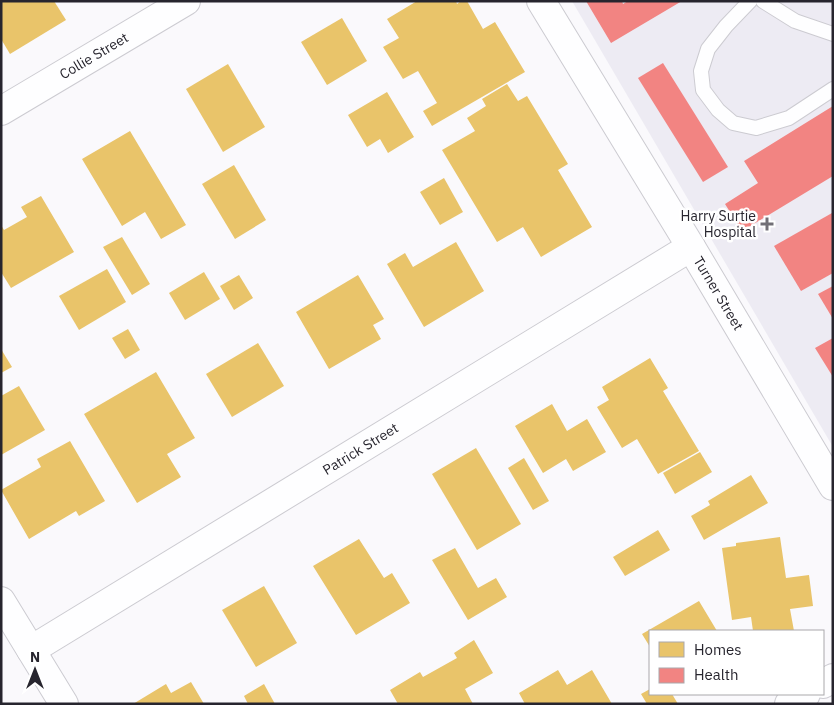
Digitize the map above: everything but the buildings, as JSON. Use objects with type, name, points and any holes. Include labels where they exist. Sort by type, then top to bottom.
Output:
[{"type":"street","name":"Collie Street","points":[[1,111],[186,1]]},
{"type":"street","name":"Turner Street","points":[[541,1],[692,248],[833,486]]},
{"type":"street","name":"Patrick Street","points":[[31,650],[692,248]]},
{"type":"street","points":[[1,600],[64,704]]},
{"type":"street","points":[[789,704],[804,695]]},
{"type":"lane","points":[[750,1],[726,26],[708,49],[701,71],[703,90],[718,110],[733,123],[756,128],[789,118],[833,89]]},
{"type":"lane","points":[[763,1],[795,21],[833,34]]},
{"type":"shaded area","name":"Harry Surtie Hospital","points":[[572,1],[833,1],[833,447]]},
{"type":"place","name":"Harry Surtie Hospital","points":[[767,224]]}]
